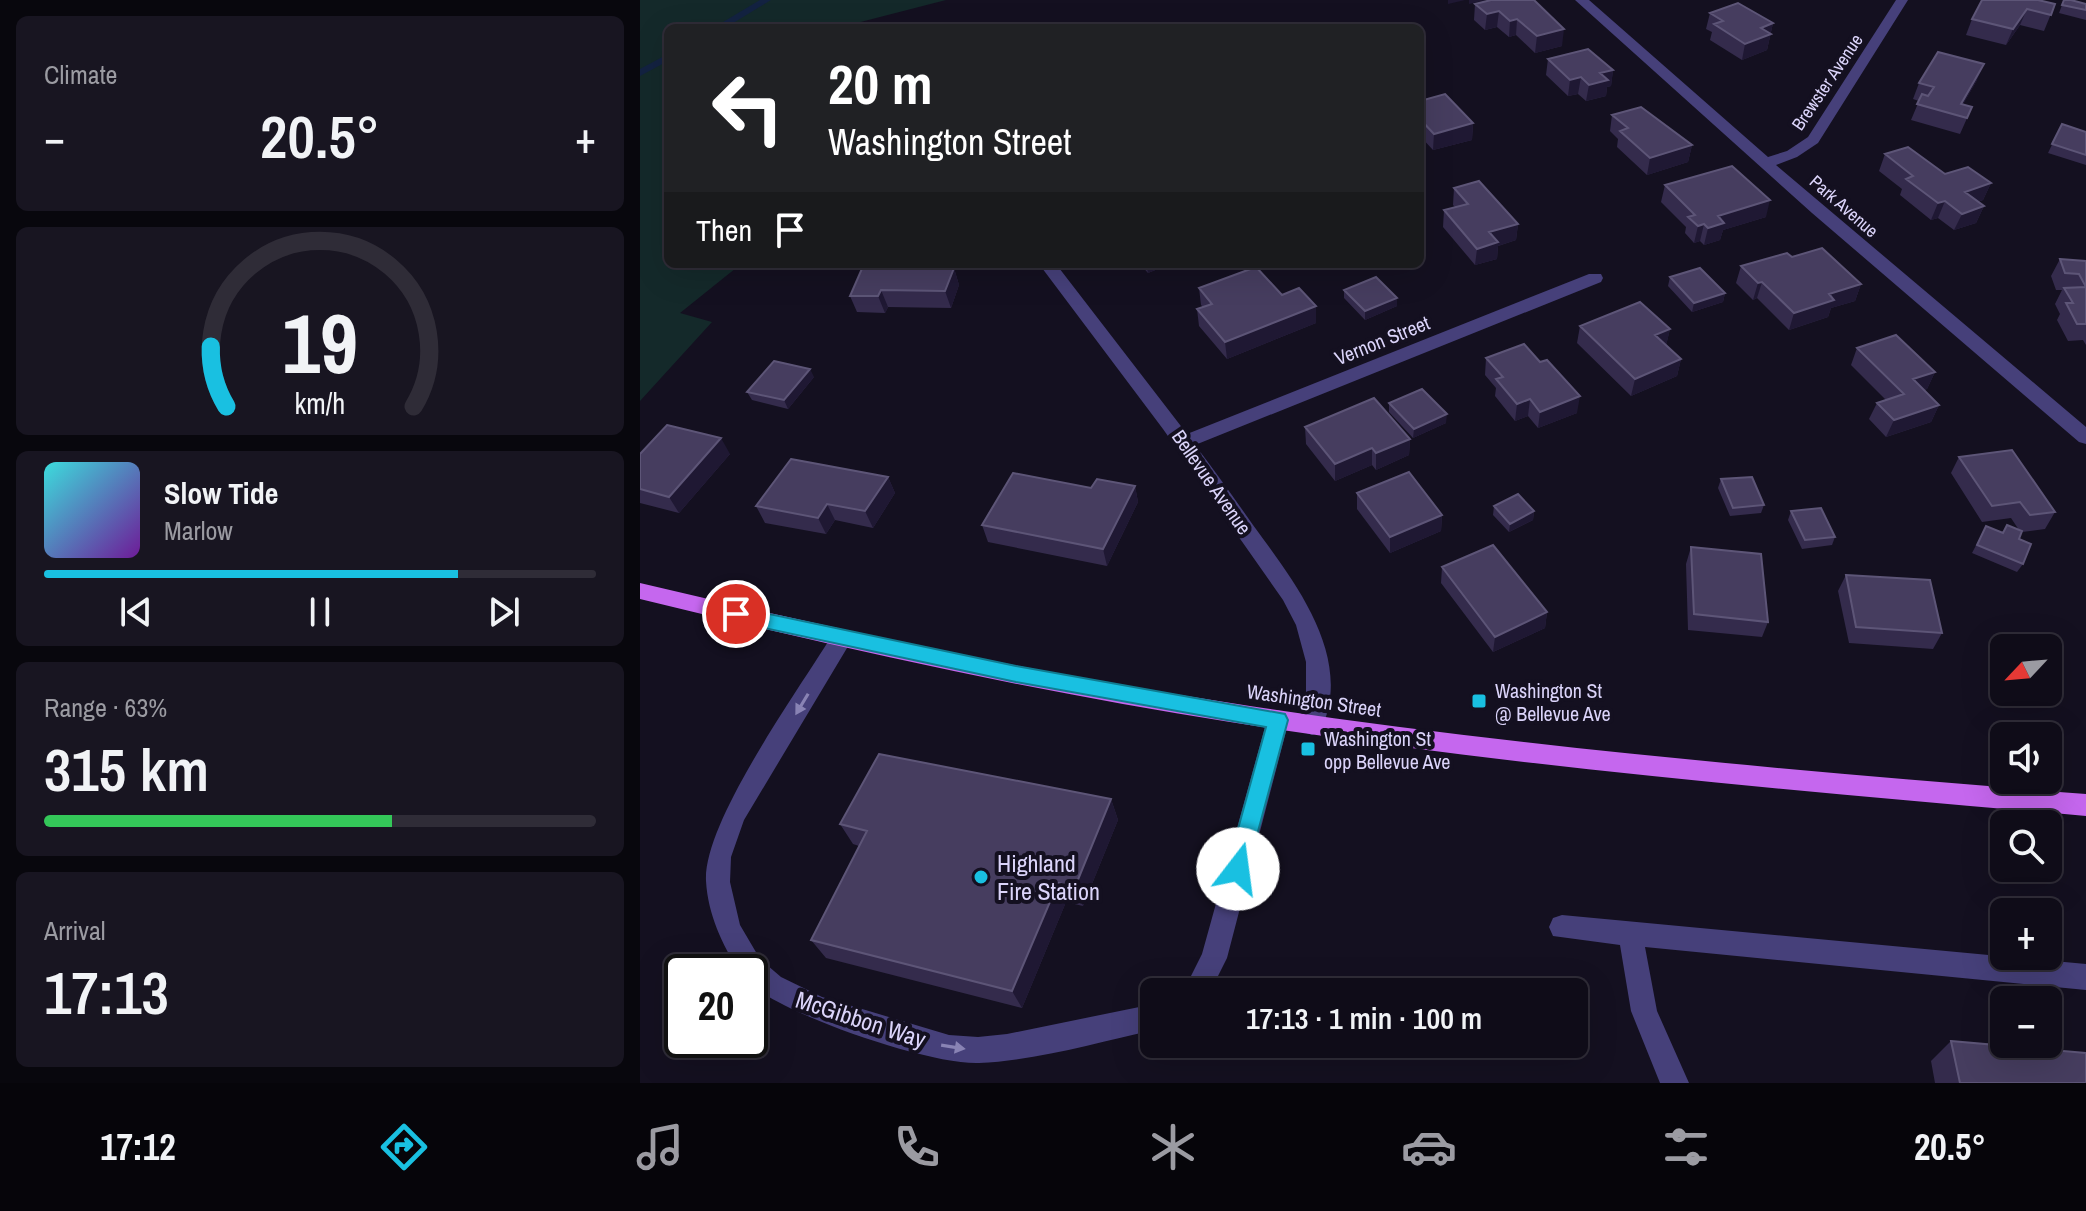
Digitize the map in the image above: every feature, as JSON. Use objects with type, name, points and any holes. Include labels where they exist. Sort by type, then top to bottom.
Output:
[{"type":"main road","name":"Washington Street","points":[[640,591],[842,638],[1090,688],[1278,720],[1519,753],[2086,805]]},
{"type":"street","name":"Park Avenue","points":[[1581,0],[2086,437]]},
{"type":"street","name":"Brewster Avenue","points":[[1766,163],[1804,148],[1820,131],[1902,0]]},
{"type":"street","name":"Bellevue Avenue","points":[[1050,268],[1184,442],[1284,585],[1304,621],[1317,664],[1318,703],[1312,725]]},
{"type":"street","name":"Vernon Street","points":[[1184,442],[1595,278]]},
{"type":"street","name":"McGibbon Way","points":[[842,638],[734,816],[719,857],[718,882],[728,929],[751,968],[772,986],[818,1009],[949,1048],[978,1050],[1007,1047],[1140,1020]]},
{"type":"street","points":[[1203,978],[1214,958],[1278,720]]},
{"type":"street","points":[[1562,927],[2086,977]]},
{"type":"street","points":[[1631,933],[1637,992],[1646,1024],[1675,1083]]},
{"type":"green space","points":[[640,0],[946,0],[853,24],[664,24],[664,268],[736,268],[680,313],[712,322],[640,401]]},
{"type":"building","points":[[1491,0],[1534,0],[1564,29],[1537,36],[1517,19],[1510,21],[1499,11],[1487,14],[1475,4]]},
{"type":"building","points":[[1982,0],[2038,0],[2055,4],[2051,15],[2027,9],[2013,29],[1972,19]]},
{"type":"building","points":[[2064,0],[2086,4],[2086,10],[2062,5]]},
{"type":"building","points":[[1738,3],[1773,23],[1761,28],[1771,34],[1745,44],[1714,24],[1723,21],[1710,13]]},
{"type":"building","points":[[1588,49],[1613,70],[1600,73],[1608,80],[1589,85],[1581,77],[1570,80],[1548,59]]},
{"type":"building","points":[[1938,52],[1984,64],[1961,104],[1972,107],[1967,118],[1917,104],[1922,94],[1928,96],[1934,87],[1919,83]]},
{"type":"building","points":[[1445,94],[1473,123],[1434,134],[1424,123],[1424,100]]},
{"type":"building","points":[[1641,107],[1692,145],[1650,158],[1620,131],[1628,128],[1612,115]]},
{"type":"building","points":[[2062,124],[2086,132],[2086,155],[2052,144]]},
{"type":"building","points":[[1908,147],[1945,174],[1968,167],[1991,183],[1965,192],[1984,206],[1962,214],[1945,201],[1938,203],[1906,179],[1913,176],[1885,154]]},
{"type":"building","points":[[1732,166],[1770,200],[1718,216],[1724,223],[1708,228],[1704,224],[1698,226],[1688,217],[1695,215],[1665,185]]},
{"type":"building","points":[[1479,181],[1518,224],[1489,232],[1498,242],[1477,249],[1444,210],[1468,204],[1454,188]]},
{"type":"building","points":[[1822,248],[1861,284],[1829,294],[1834,300],[1794,313],[1741,266],[1787,253],[1792,257]]},
{"type":"building","points":[[2060,259],[2086,261],[2086,287],[2079,274],[2065,273]]},
{"type":"building","points":[[862,268],[954,268],[945,291],[881,290],[878,296],[850,296]]},
{"type":"building","points":[[1257,268],[1282,295],[1299,288],[1316,306],[1225,342],[1197,309],[1212,304],[1199,288]]},
{"type":"building","points":[[1700,268],[1725,293],[1694,303],[1670,277]]},
{"type":"building","points":[[1376,277],[1397,298],[1365,311],[1344,290]]},
{"type":"building","points":[[2086,287],[2086,324],[2077,324],[2066,303],[2073,303],[2064,288]]},
{"type":"building","points":[[1640,302],[1670,329],[1655,335],[1681,359],[1635,379],[1580,326]]},
{"type":"building","points":[[1896,335],[1935,372],[1913,379],[1939,405],[1894,420],[1877,403],[1904,394],[1857,348]]},
{"type":"building","points":[[1524,344],[1540,362],[1547,360],[1580,396],[1540,412],[1530,399],[1517,404],[1496,379],[1503,377],[1486,358]]},
{"type":"building","points":[[774,361],[810,369],[784,400],[747,392]]},
{"type":"building","points":[[1422,389],[1447,414],[1414,429],[1389,403]]},
{"type":"building","points":[[1374,398],[1410,439],[1376,453],[1372,448],[1335,464],[1305,427]]},
{"type":"building","points":[[667,425],[721,438],[669,497],[640,489],[640,454]]},
{"type":"building","points":[[2012,450],[2055,512],[2030,515],[2020,502],[1992,506],[1959,457]]},
{"type":"building","points":[[791,459],[888,477],[865,511],[827,504],[818,518],[756,506]]},
{"type":"building","points":[[1409,472],[1442,515],[1390,537],[1357,493]]},
{"type":"building","points":[[1013,473],[1091,488],[1097,479],[1135,486],[1103,549],[982,525]]},
{"type":"building","points":[[1752,477],[1764,505],[1733,508],[1721,479]]},
{"type":"building","points":[[1518,494],[1534,511],[1510,524],[1494,506]]},
{"type":"building","points":[[1821,508],[1835,537],[1805,540],[1791,511]]},
{"type":"building","points":[[2007,525],[2022,531],[2019,539],[2031,544],[2023,564],[1977,545],[1986,526],[2003,533]]},
{"type":"building","points":[[1493,545],[1547,612],[1495,637],[1442,567]]},
{"type":"building","points":[[1691,547],[1761,554],[1768,622],[1694,614]]},
{"type":"building","points":[[1846,575],[1930,580],[1942,633],[1856,627]]},
{"type":"building","name":"Highland Fire Station","points":[[879,754],[1111,799],[1075,887],[1058,883],[1012,991],[811,940],[867,831],[840,824]]},
{"type":"building","points":[[1951,1041],[1990,1044],[1990,1058],[2062,1058],[2062,1051],[2086,1053],[2086,1083],[1960,1083]]},
{"type":"waterway","points":[[725,24],[766,0]]},
{"type":"waterway","points":[[640,73],[664,59]]},
{"type":"place","name":"Washington St @ Bellevue Ave","points":[[1479,701]]},
{"type":"place","name":"Washington St opp Bellevue Ave","points":[[1308,749]]},
{"type":"place","name":"Highland Fire Station","points":[[981,877]]},
{"type":"route","points":[[736,614],[1016,674],[1278,720],[1238,869]]}]
